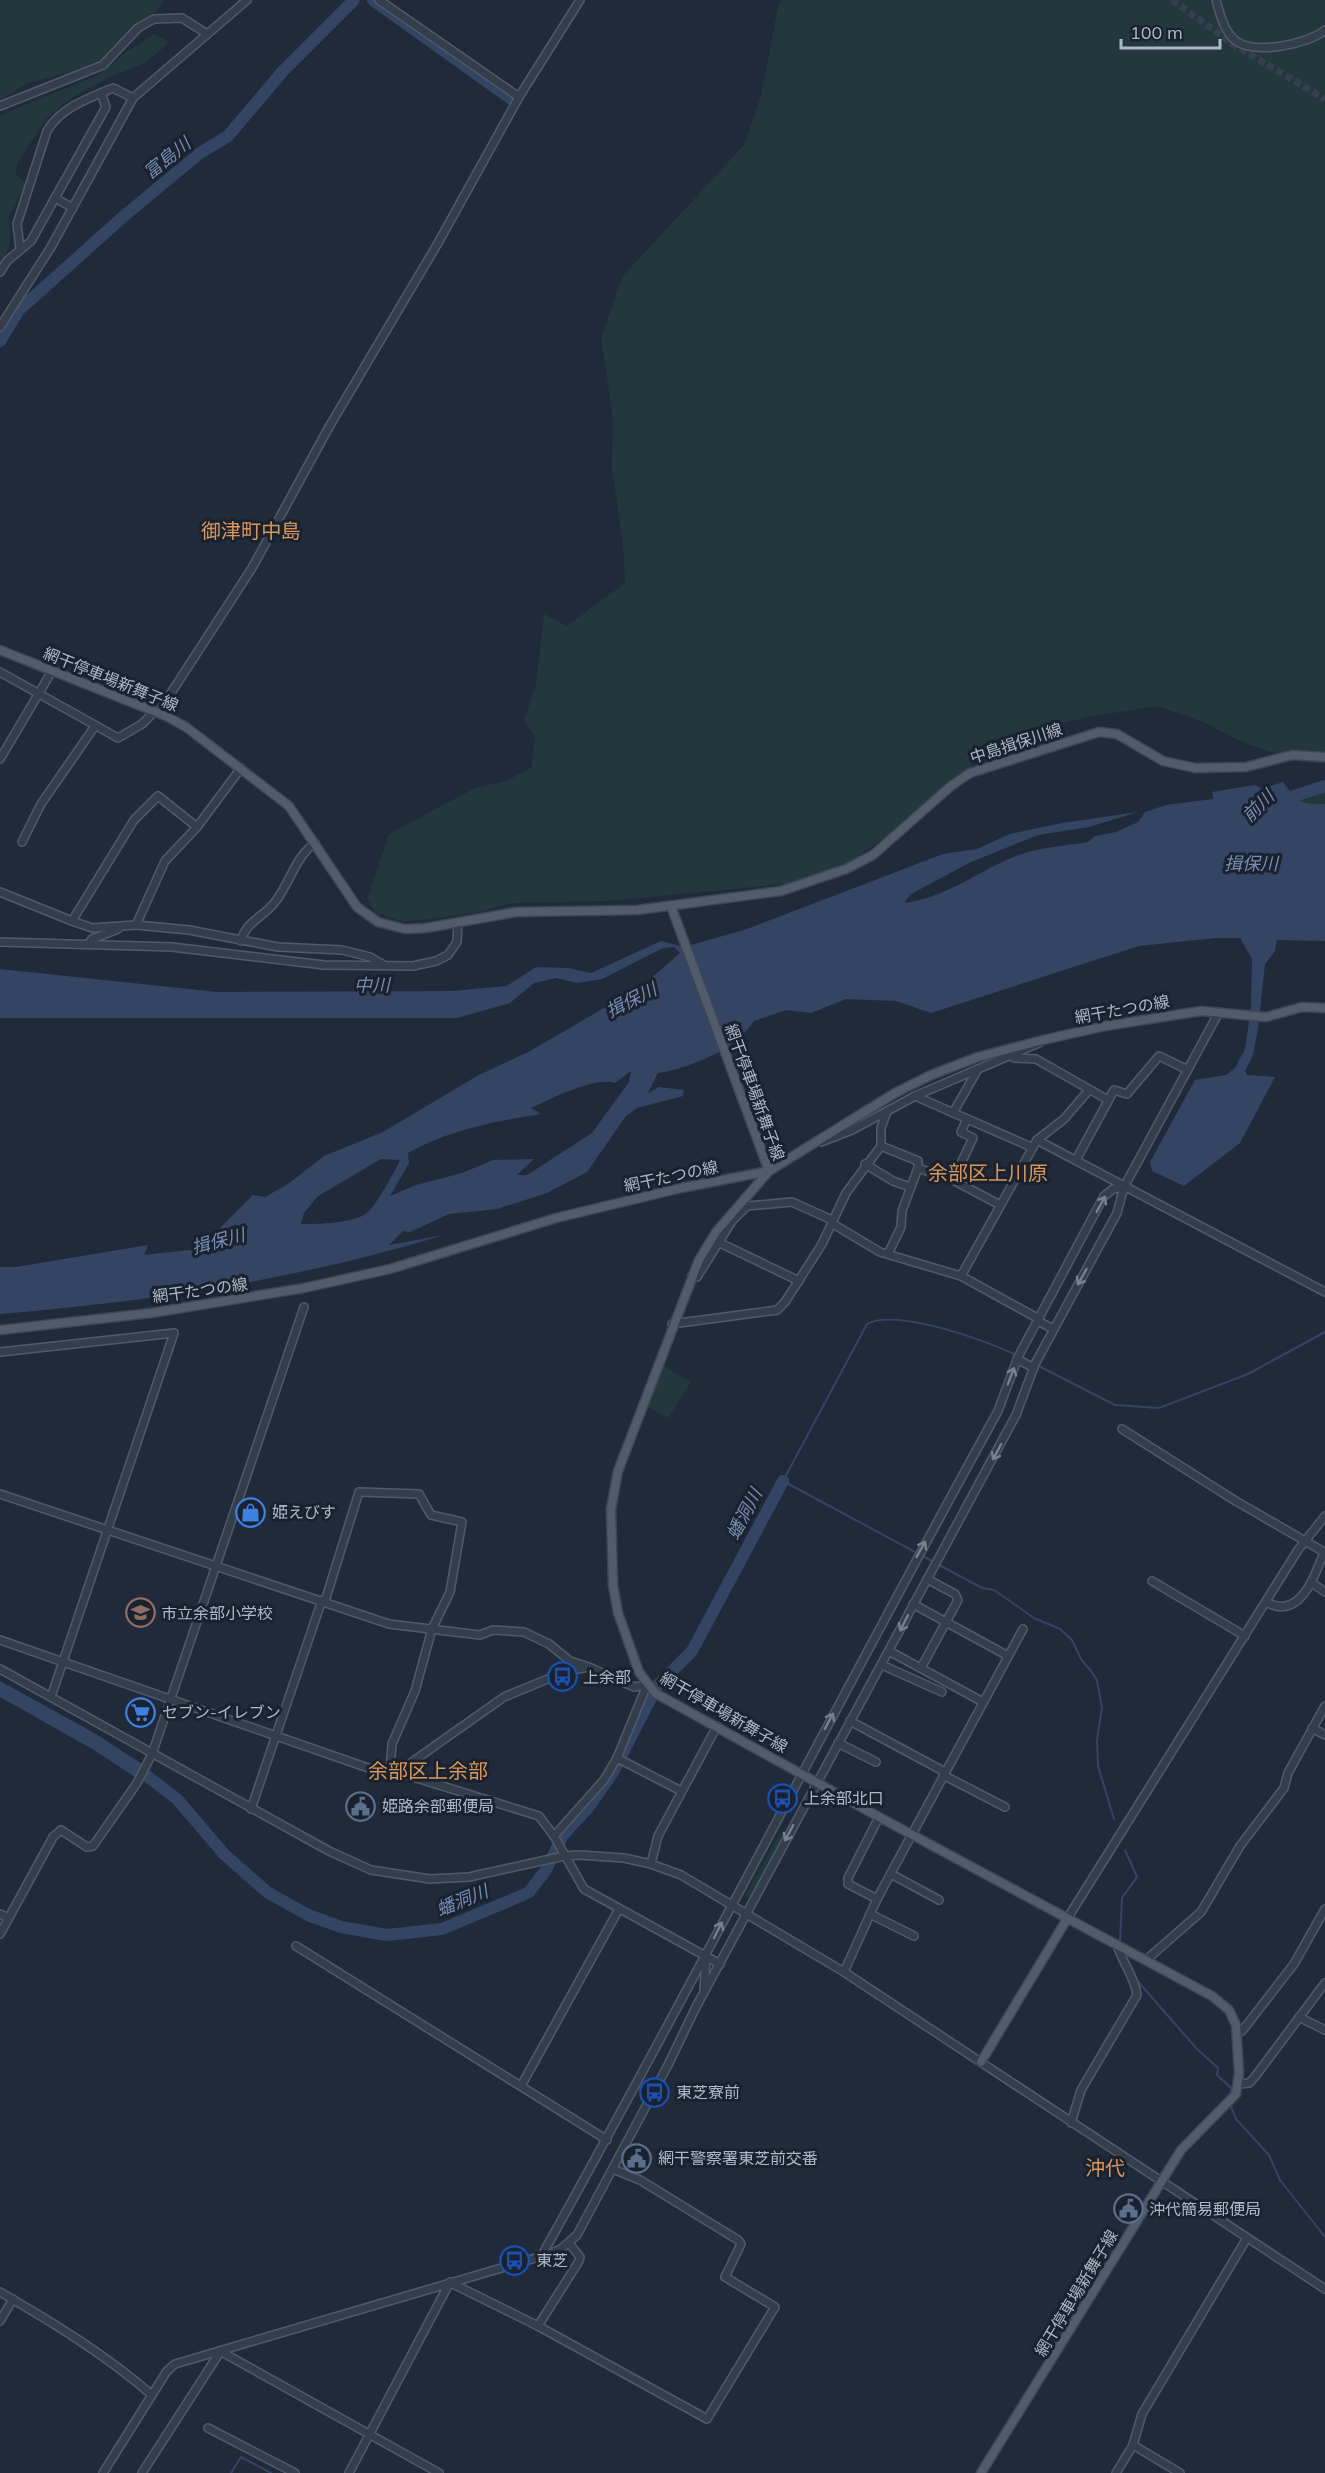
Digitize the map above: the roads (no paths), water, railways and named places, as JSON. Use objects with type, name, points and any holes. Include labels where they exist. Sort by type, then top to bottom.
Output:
[{"type":"main road","name":"網干停車場新舞子線","points":[[0,650],[156,712],[186,727],[289,806],[357,907],[378,922],[405,929],[516,912],[672,910],[768,1167],[716,1232],[692,1276],[618,1471],[611,1509],[613,1585],[618,1613],[639,1672],[650,1689],[879,1817],[1146,1960],[1221,2003],[1229,2010],[1237,2032],[1239,2084],[1231,2101],[1181,2150],[1160,2181],[1065,2342],[981,2473]]},
{"type":"main road","name":"中島揖保川線","points":[[672,910],[756,896],[801,885],[846,869],[883,846],[962,778],[1099,732],[1117,734],[1163,761],[1187,767],[1246,767],[1292,755],[1325,757]]},
{"type":"main road","name":"網干たつの線","points":[[0,1330],[161,1311],[304,1288],[390,1269],[556,1218],[768,1167],[814,1144],[895,1093],[931,1074],[978,1057],[1043,1040],[1151,1018],[1201,1011],[1266,1017],[1302,1007],[1325,1008]]},
{"type":"main road","points":[[981,2062],[1068,1919]]},
{"type":"street","points":[[0,327],[3,314],[73,208],[133,98],[247,0]]},
{"type":"street","points":[[379,0],[519,97]]},
{"type":"street","points":[[1,676],[118,738],[147,721],[156,712],[252,568],[329,427],[438,243],[519,97],[580,0]]},
{"type":"street","points":[[1216,0],[1226,28],[1238,42],[1246,46],[1269,47],[1291,44],[1309,40],[1325,30]]},
{"type":"street","points":[[0,106],[103,64],[138,27],[154,19],[182,18],[207,34]]},
{"type":"street","points":[[20,249],[18,224],[47,131],[60,114],[101,93],[118,88],[133,98]]},
{"type":"street","points":[[0,272],[7,261],[31,241],[105,107],[101,93]]},
{"type":"street","points":[[55,198],[73,208]]},
{"type":"street","points":[[0,759],[52,671]]},
{"type":"street","points":[[22,842],[41,804],[95,726]]},
{"type":"street","points":[[136,925],[165,861],[197,827],[241,768]]},
{"type":"street","points":[[72,921],[134,820],[158,796],[197,827]]},
{"type":"street","points":[[241,941],[251,922],[271,907],[283,891],[299,859],[315,843]]},
{"type":"street","points":[[0,892],[92,928],[136,925],[189,930],[278,946],[342,950],[370,957],[384,966]]},
{"type":"street","points":[[0,942],[172,947],[324,964],[421,965],[448,955],[457,942],[458,922]]},
{"type":"street","points":[[88,943],[122,926]]},
{"type":"street","points":[[696,2007],[1016,1415],[1034,1368],[1053,1329],[1118,1213],[1124,1186],[1219,1012]]},
{"type":"street","points":[[814,1144],[852,1130],[886,1114],[915,1096],[1010,1057],[1043,1040]]},
{"type":"street","points":[[1076,1160],[1114,1090],[1127,1094],[1159,1056],[1186,1069]]},
{"type":"street","points":[[1010,1057],[1036,1059],[1108,1100]]},
{"type":"street","points":[[953,1113],[978,1069]]},
{"type":"street","points":[[961,1276],[1031,1147],[1064,1119],[1089,1090]]},
{"type":"street","points":[[915,1096],[1031,1147]]},
{"type":"street","points":[[672,1324],[777,1310],[799,1281],[865,1164],[881,1146],[881,1128],[886,1114]]},
{"type":"street","points":[[953,1180],[973,1138],[961,1132],[967,1119]]},
{"type":"street","points":[[1037,1140],[1325,1292]]},
{"type":"street","points":[[881,1146],[918,1161],[918,1168],[902,1211],[901,1227],[888,1254]]},
{"type":"street","points":[[865,1164],[893,1181],[910,1187]]},
{"type":"street","points":[[918,1168],[953,1180],[1000,1205]]},
{"type":"street","points":[[542,2255],[607,2140],[801,1772],[998,1411],[1017,1359],[1104,1196],[1113,1189],[1124,1186]]},
{"type":"street","points":[[692,1276],[697,1276],[732,1221],[747,1206],[792,1202],[888,1254],[961,1276],[1053,1329]]},
{"type":"street","points":[[718,1242],[799,1281]]},
{"type":"street","points":[[0,1934],[53,1837],[61,1830],[87,1847],[93,1846],[137,1783],[152,1754],[304,1307]]},
{"type":"street","points":[[0,1352],[174,1333],[51,1697]]},
{"type":"street","points":[[1017,1359],[1034,1368]]},
{"type":"street","points":[[1122,1429],[1324,1552],[1312,1584],[1297,1602],[1290,1606],[1274,1606],[1266,1602]]},
{"type":"street","points":[[251,1809],[359,1492],[419,1494],[431,1515],[462,1522],[450,1592],[432,1629],[416,1691],[392,1744],[393,1772]]},
{"type":"street","points":[[0,1496],[389,1624],[480,1635],[493,1630],[524,1632],[549,1644],[570,1661],[589,1667],[634,1688],[650,1689],[617,1758],[588,1800],[554,1836]]},
{"type":"street","points":[[1068,1919],[1266,1602],[1325,1516]]},
{"type":"street","points":[[921,1668],[958,1600],[955,1594],[927,1579]]},
{"type":"street","points":[[1152,1581],[1245,1636]]},
{"type":"street","points":[[1312,1584],[1325,1592]]},
{"type":"street","points":[[913,1604],[1008,1656]]},
{"type":"street","points":[[844,1972],[877,1899],[1023,1629]]},
{"type":"street","points":[[0,1640],[374,1770],[393,1772],[539,1816],[554,1836],[584,1889],[720,1964]]},
{"type":"street","points":[[889,1651],[983,1701]]},
{"type":"street","points":[[882,1665],[942,1692]]},
{"type":"street","points":[[393,1772],[507,1695],[567,1671],[589,1667]]},
{"type":"street","points":[[0,1669],[339,1857],[371,1870],[430,1879],[469,1877],[566,1859],[604,1856],[651,1864],[694,1881],[844,1972],[1325,2289]]},
{"type":"street","points":[[1146,1960],[1201,1912],[1240,1846],[1284,1788],[1288,1773],[1325,1706]]},
{"type":"street","points":[[850,1721],[1005,1807]]},
{"type":"street","points":[[651,1864],[658,1836],[717,1726]]},
{"type":"street","points":[[1312,1728],[1325,1735]]},
{"type":"street","points":[[838,1743],[876,1762]]},
{"type":"street","points":[[617,1758],[681,1791]]},
{"type":"street","points":[[877,1899],[848,1884],[848,1878],[879,1817]]},
{"type":"street","points":[[891,1874],[939,1900]]},
{"type":"street","points":[[521,2086],[619,1909]]},
{"type":"street","points":[[1237,2032],[1242,2031],[1294,1964],[1325,1909]]},
{"type":"street","points":[[0,1914],[9,1918]]},
{"type":"street","points":[[870,1914],[914,1936]]},
{"type":"street","points":[[1071,2123],[1081,2090],[1137,1995],[1136,1986],[1121,1961],[1117,1945]]},
{"type":"street","points":[[296,1946],[607,2140]]},
{"type":"street","points":[[103,2473],[171,2367],[542,2255],[569,2243],[577,2235],[613,2169],[696,2007],[704,1990],[706,1956]]},
{"type":"street","points":[[1239,2084],[1248,2083],[1254,2078],[1325,1983]]},
{"type":"street","points":[[1299,2017],[1325,2030]]},
{"type":"street","points":[[450,2282],[538,2326],[707,2419],[775,2307],[724,2277],[740,2249],[741,2244],[738,2240],[640,2180],[613,2169]]},
{"type":"street","points":[[1116,2473],[1133,2445],[1142,2414],[1247,2238]]},
{"type":"street","points":[[538,2326],[579,2261],[580,2257],[569,2243]]},
{"type":"street","points":[[349,2473],[450,2282]]},
{"type":"street","points":[[0,2292],[134,2379],[152,2395]]},
{"type":"street","points":[[0,2321],[13,2299]]},
{"type":"street","points":[[220,2352],[439,2473]]},
{"type":"street","points":[[142,2473],[220,2352]]},
{"type":"street","points":[[207,2428],[295,2473]]},
{"type":"street","points":[[1133,2445],[1180,2473]]},
{"type":"water","name":"揖保川","points":[[1283,782],[1300,800],[1310,804],[1325,804],[1325,941],[1277,940],[1275,951],[1265,964],[1258,1029],[1253,1055],[1245,1071],[1247,1075],[1275,1077],[1240,1143],[1184,1186],[1152,1171],[1150,1162],[1195,1080],[1226,1075],[1235,1068],[1245,1049],[1251,1008],[1252,959],[1240,938],[1215,938],[1139,946],[931,1013],[896,1001],[846,999],[811,1013],[786,1010],[754,1021],[736,1040],[712,1056],[684,1067],[658,1073],[648,1093],[659,1087],[684,1090],[683,1096],[637,1108],[626,1116],[587,1172],[547,1193],[497,1209],[449,1214],[410,1232],[403,1231],[389,1245],[444,1235],[335,1264],[224,1286],[112,1303],[0,1314],[0,1267],[16,1267],[148,1245],[144,1255],[225,1246],[245,1239],[248,1226],[234,1225],[220,1233],[221,1227],[253,1195],[265,1197],[288,1184],[324,1156],[383,1132],[477,1076],[530,1051],[642,986],[680,953],[674,947],[663,948],[602,979],[578,983],[556,978],[534,983],[510,1003],[457,1018],[0,1018],[0,969],[217,992],[453,991],[507,986],[536,967],[568,968],[591,973],[661,941],[684,947],[747,929],[943,854],[977,849],[1010,834],[1062,823],[1138,812],[1089,827],[1038,835],[971,862],[911,894],[904,903],[919,900],[948,890],[1027,852],[1088,842],[1095,836],[1116,832],[1138,822],[1145,812],[1166,805],[1213,799],[1212,792],[1255,785],[1262,789]],"holes":[[[631,1071],[629,1082],[592,1133],[527,1175],[517,1175],[534,1159],[493,1160],[462,1173],[416,1185],[390,1196],[409,1163],[408,1153],[423,1145],[456,1132],[541,1114],[531,1108],[585,1085],[615,1083]],[[381,1159],[400,1160],[381,1195],[368,1212],[345,1221],[301,1224],[304,1213],[318,1196]]]},
{"type":"water","points":[[0,1681],[96,1734],[142,1764],[135,1777],[94,1750],[0,1697]]},
{"type":"waterway","name":"富島川","points":[[0,341],[19,310],[124,216],[200,153],[228,136],[283,71],[354,0]]},
{"type":"waterway","name":"富島川","points":[[373,0],[513,100]]},
{"type":"waterway","name":"前川","points":[[1284,807],[1294,796],[1325,786]]},
{"type":"waterway","points":[[1018,1356],[986,1342],[920,1323],[881,1320],[867,1324],[783,1481],[982,1588],[994,1590],[1034,1618],[1060,1629],[1072,1640],[1081,1659],[1097,1680],[1102,1708],[1097,1740],[1098,1766],[1114,1819]]},
{"type":"waterway","points":[[1023,1358],[1115,1405],[1159,1408],[1248,1374],[1325,1332]]},
{"type":"waterway","name":"蟠洞川","points":[[134,1766],[177,1799],[224,1854],[267,1892],[308,1915],[341,1927],[387,1935],[442,1929],[523,1895],[529,1892],[546,1870],[563,1835],[588,1808],[613,1772],[657,1686],[692,1651],[783,1481]]},
{"type":"waterway","points":[[1120,1942],[1122,1898],[1137,1877],[1125,1850]]},
{"type":"waterway","points":[[1134,1977],[1197,2049],[1218,2068],[1217,2075],[1231,2088],[1231,2094]]},
{"type":"waterway","points":[[1230,2104],[1236,2119],[1269,2155],[1280,2180],[1325,2237]]},
{"type":"waterway","points":[[231,2473],[241,2457],[271,2473]]},
{"type":"tunnel","points":[[1172,0],[1236,46],[1325,99]]},
{"type":"place","name":"姫えびす","points":[[251,1512]]},
{"type":"place","name":"市立余部小学校","points":[[140,1613]]},
{"type":"place","name":"上余部","points":[[562,1677]]},
{"type":"place","name":"セブン-イレブン","points":[[141,1712]]},
{"type":"place","name":"上余部北口","points":[[783,1798]]},
{"type":"place","name":"姫路余部郵便局","points":[[361,1806]]},
{"type":"place","name":"東芝寮前","points":[[655,2092]]},
{"type":"place","name":"網干警察署東芝前交番","points":[[637,2158]]},
{"type":"place","name":"沖代簡易郵便局","points":[[1128,2209]]},
{"type":"place","name":"東芝","points":[[515,2260]]},
{"type":"district","name":"御津町中島","points":[[251,530]]},
{"type":"district","name":"余部区上川原","points":[[988,1172]]},
{"type":"district","name":"余部区上余部","points":[[428,1770]]},
{"type":"district","name":"沖代","points":[[1105,2167]]},
{"type":"water label","name":"中川","points":[[372,985]]}]
